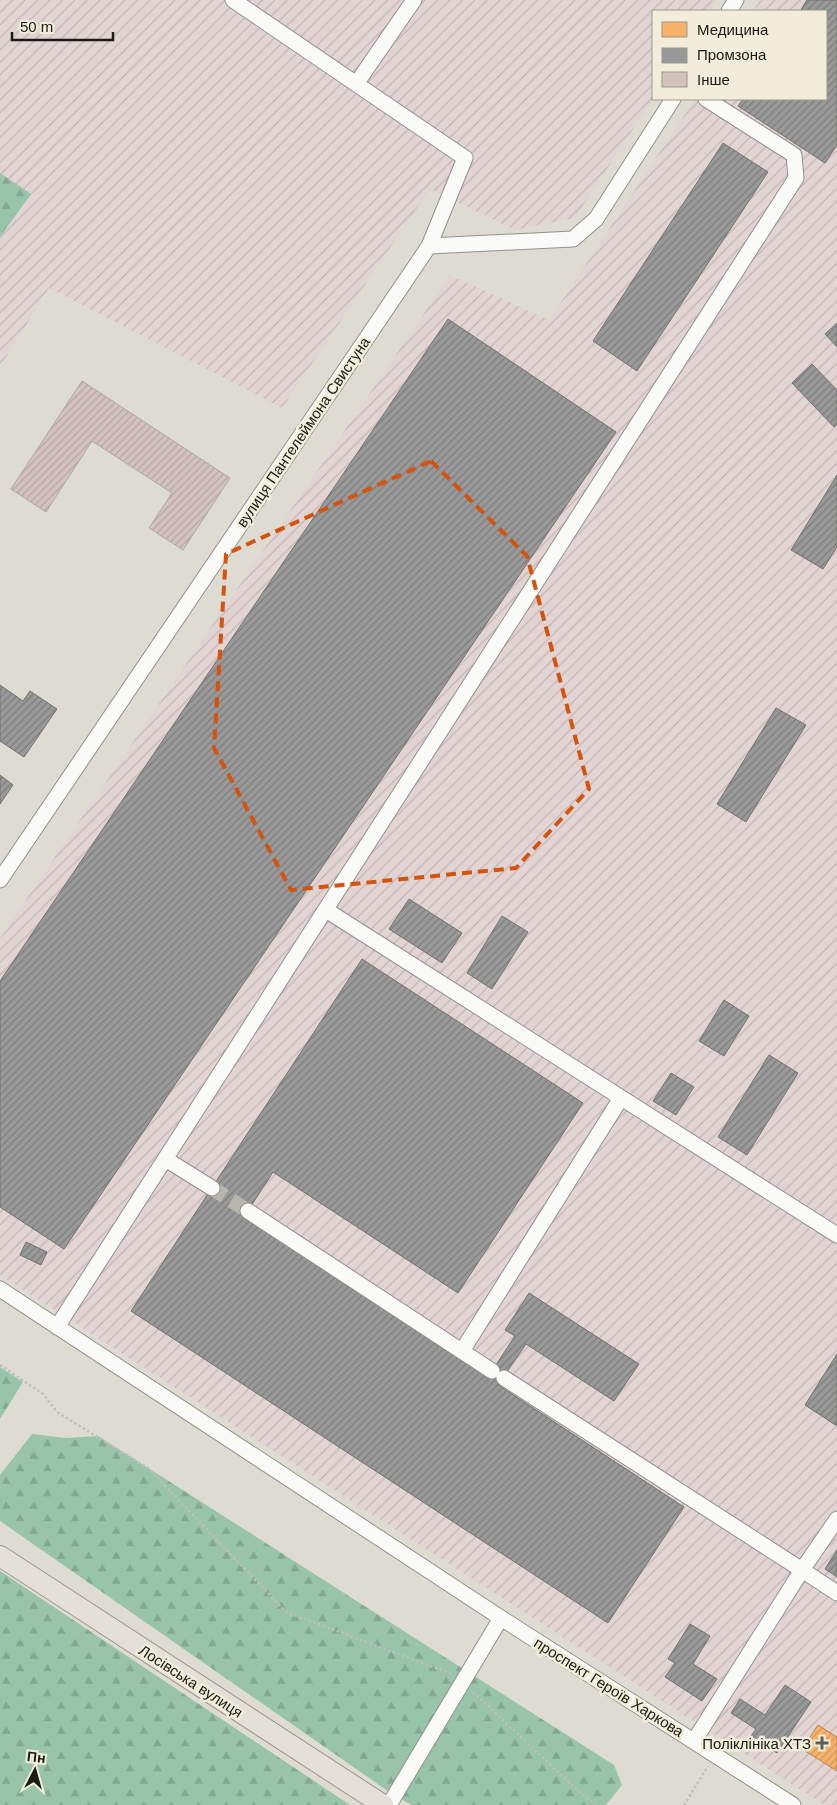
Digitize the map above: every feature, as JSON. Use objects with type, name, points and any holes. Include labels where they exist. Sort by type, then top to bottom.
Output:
[{"type":"main road","name":"Лосівська вулиця","points":[[0,1556],[383,1805]]},
{"type":"street","points":[[233,0],[250,4],[356,84],[414,0]]},
{"type":"street","name":"вулиця Пантелеймона Свистуна","points":[[0,880],[429,246],[465,158],[356,84]]},
{"type":"street","points":[[429,246],[573,239],[596,219],[672,100]]},
{"type":"street","points":[[57,1327],[796,178],[794,155],[708,100]]},
{"type":"street","points":[[326,910],[837,1235]]},
{"type":"street","points":[[462,1351],[621,1098]]},
{"type":"street","points":[[167,1160],[212,1188]]},
{"type":"street","points":[[248,1211],[837,1593]]},
{"type":"street","name":"проспект Героїв Харкова","points":[[0,1289],[501,1618],[793,1805]]},
{"type":"street","points":[[694,1741],[802,1570],[837,1519]]},
{"type":"street","points":[[389,1805],[464,1683],[501,1618]]},
{"type":"path","points":[[0,1365],[43,1394],[57,1412],[148,1468],[286,1612],[456,1675],[575,1788],[596,1805]]},
{"type":"path","points":[[684,1805],[715,1754]]},
{"type":"highlighted area","points":[[431,461],[527,556],[589,789],[516,868],[291,890],[214,748],[226,554]]},
{"type":"shaded area","points":[[0,0],[718,0],[712,10],[652,10],[652,100],[575,218],[515,230],[430,189],[282,408],[49,288],[0,367]]},
{"type":"shaded area","points":[[760,0],[837,0],[837,1805],[824,1805],[0,1275],[0,938],[450,275],[549,320],[694,100],[827,100],[827,10],[754,10]]},
{"type":"green space","points":[[0,173],[31,194],[0,237]]},
{"type":"green space","points":[[0,1367],[23,1382],[0,1419]]},
{"type":"green space","points":[[32,1434],[66,1438],[98,1436],[614,1765],[622,1785],[606,1805],[412,1805],[395,1796],[0,1521],[0,1475]]},
{"type":"green space","points":[[0,1571],[350,1805],[0,1805]]},
{"type":"building: Медицина","name":"Поліклініка ХТЗ","points":[[818,1725],[837,1737],[837,1771],[802,1749]]},
{"type":"building: Промзона","points":[[807,0],[837,0],[837,145],[825,163],[738,106],[742,100],[827,100],[827,10],[801,10]]},
{"type":"building: Промзона","points":[[723,143],[768,172],[637,371],[593,341]]},
{"type":"building: Промзона","points":[[448,319],[616,432],[64,1249],[0,1207],[0,981]]},
{"type":"building: Промзона","points":[[837,323],[837,347],[825,334]]},
{"type":"building: Промзона","points":[[812,364],[837,390],[837,424],[834,427],[792,383]]},
{"type":"building: Промзона","points":[[837,475],[837,547],[823,569],[791,550]]},
{"type":"building: Промзона","points":[[0,685],[23,701],[30,691],[57,709],[24,757],[0,741]]},
{"type":"building: Промзона","points":[[776,708],[806,725],[746,822],[717,804]]},
{"type":"building: Промзона","points":[[0,775],[13,785],[0,804]]},
{"type":"building: Промзона","points":[[409,899],[462,933],[442,963],[389,929]]},
{"type":"building: Промзона","points":[[502,916],[528,932],[492,989],[467,973]]},
{"type":"building: Промзона","points":[[362,959],[583,1103],[458,1293],[273,1172],[244,1217],[488,1377],[515,1336],[505,1330],[529,1293],[639,1364],[614,1401],[526,1344],[498,1385],[684,1507],[608,1623],[131,1311]]},
{"type":"building: Промзона","points":[[724,1000],[749,1016],[724,1056],[699,1041]]},
{"type":"building: Промзона","points":[[769,1055],[798,1073],[747,1155],[718,1137]]},
{"type":"building: Промзона","points":[[671,1073],[694,1087],[676,1115],[653,1101]]},
{"type":"building: Промзона","points":[[26,1242],[47,1252],[41,1265],[20,1255]]},
{"type":"building: Промзона","points":[[837,1354],[837,1426],[805,1405]]},
{"type":"building: Промзона","points":[[837,1550],[837,1577],[825,1569]]},
{"type":"building: Промзона","points":[[690,1624],[710,1636],[693,1664],[717,1679],[702,1701],[665,1677],[675,1663],[668,1659]]},
{"type":"building: Промзона","points":[[785,1685],[811,1702],[777,1753],[751,1736],[756,1729],[731,1713],[740,1699],[765,1715]]},
{"type":"building: Інше","points":[[82,381],[230,478],[183,550],[149,528],[172,493],[92,441],[46,512],[11,489]]},
{"type":"tunnel","points":[[212,1188],[248,1211]]},
{"type":"place","name":"Поліклініка ХТЗ","points":[[822,1743]]}]
